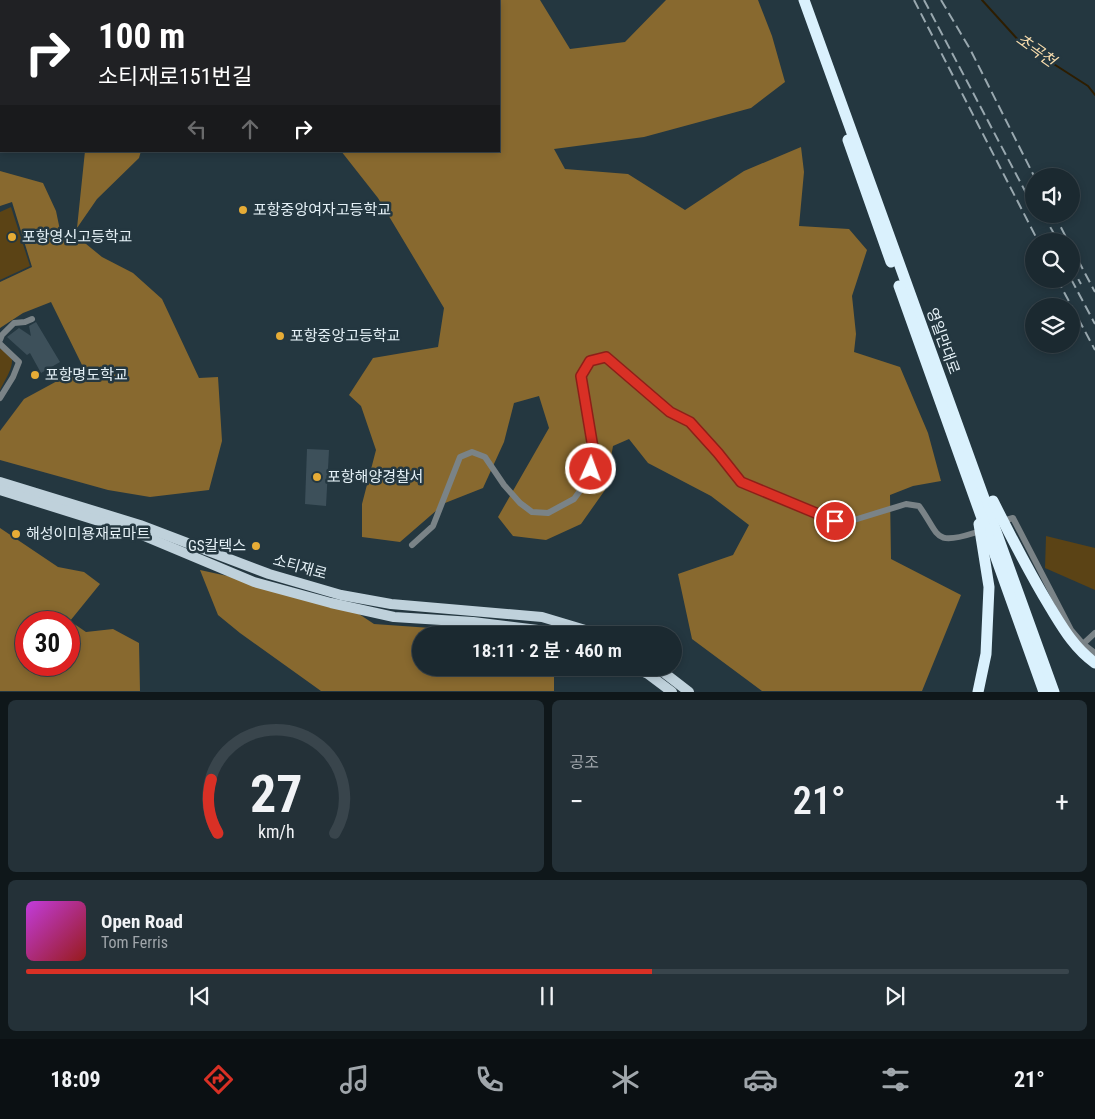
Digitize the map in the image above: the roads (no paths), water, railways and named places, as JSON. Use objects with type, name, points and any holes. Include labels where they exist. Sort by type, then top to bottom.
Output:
[{"type":"highway","name":"영일만대로","points":[[796,0],[974,495],[1043,675],[1056,692]]},
{"type":"highway","name":"영일만대로","points":[[804,0],[940,378],[973,464],[1043,675],[1044,692]]},
{"type":"highway","points":[[973,464],[1045,598],[1072,642],[1083,655],[1095,664]]},
{"type":"highway","points":[[974,495],[989,587],[986,654],[978,692]]},
{"type":"highway","points":[[1037,692],[1043,675]]},
{"type":"main road","name":"소티재로","points":[[0,482],[140,524],[269,574],[341,594],[391,604],[542,617],[572,626]]},
{"type":"main road","name":"소티재로","points":[[0,490],[137,533],[254,582],[321,600],[394,617],[507,626]]},
{"type":"main road","points":[[651,676],[672,692]]},
{"type":"main road","points":[[668,676],[689,692]]},
{"type":"street","points":[[0,340],[2,335],[14,323],[32,320]]},
{"type":"street","points":[[0,344],[19,362],[13,377],[0,398]]},
{"type":"street","points":[[412,545],[432,526],[460,457],[472,452],[486,457],[504,485],[520,503],[532,512],[548,512],[574,498],[585,484],[591,469],[593,448],[581,376],[590,361],[606,357],[670,412],[690,422],[741,482],[835,521],[854,520],[906,504],[919,506],[936,535],[947,540],[974,534]]},
{"type":"street","points":[[1006,520],[1014,518],[1071,630],[1083,644],[1095,653]]},
{"type":"street","points":[[1083,644],[1095,633]]},
{"type":"waterway","name":"초곡천","points":[[982,0],[1021,43],[1088,86],[1095,95]]},
{"type":"railway","points":[[914,0],[1034,233]]},
{"type":"railway","points":[[924,0],[1025,191]]},
{"type":"railway","points":[[941,0],[970,49],[1030,168]]},
{"type":"railway","points":[[1048,223],[1054,233]]},
{"type":"railway","points":[[1059,223],[1064,233]]},
{"type":"railway","points":[[1080,264],[1095,292]]},
{"type":"railway","points":[[1062,288],[1095,350]]},
{"type":"railway","points":[[1076,288],[1095,324]]},
{"type":"place","name":"포항중앙여자고등학교","points":[[243,210]]},
{"type":"place","name":"포항영신고등학교","points":[[12,237]]},
{"type":"place","name":"포항중앙고등학교","points":[[280,336]]},
{"type":"place","name":"포항명도학교","points":[[35,375]]},
{"type":"place","name":"포항해양경찰서","points":[[317,477]]},
{"type":"place","name":"해성이미용재료마트","points":[[16,534]]},
{"type":"place","name":"GS칼텍스","points":[[256,546]]}]
